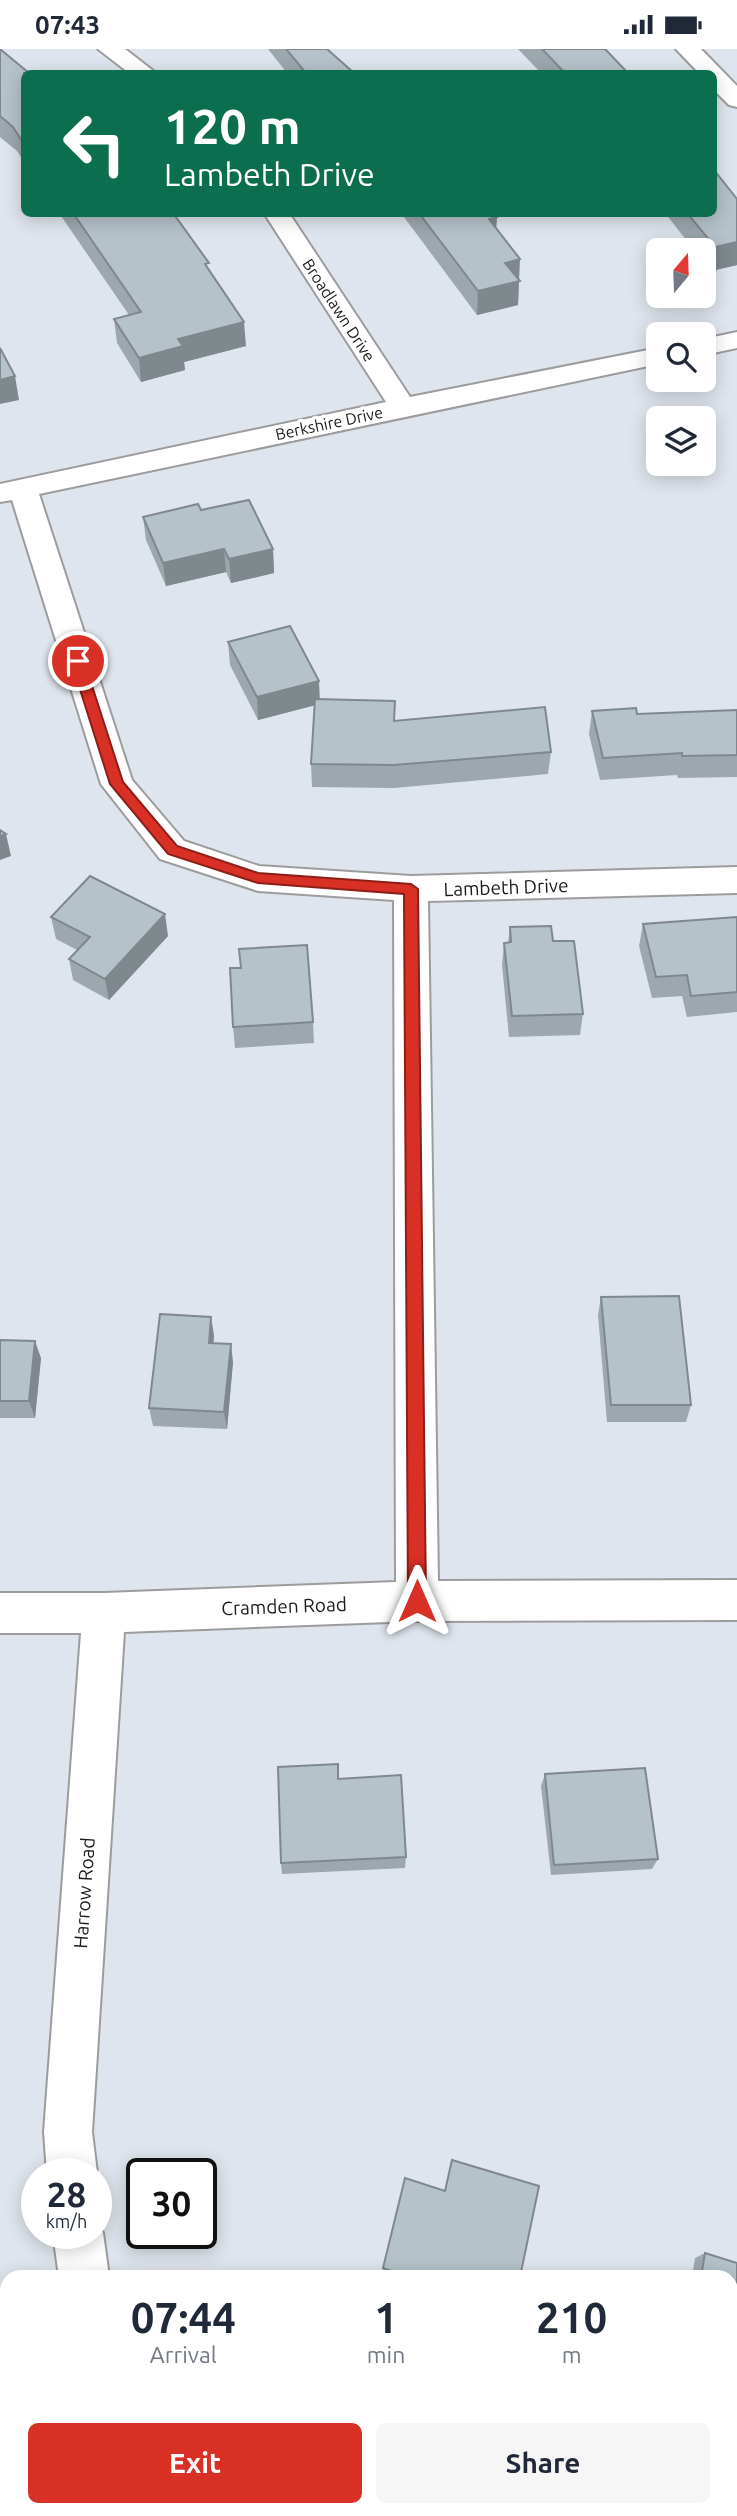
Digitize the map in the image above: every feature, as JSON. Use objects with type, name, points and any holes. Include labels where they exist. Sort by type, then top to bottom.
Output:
[{"type":"street","points":[[110,49],[140,70]]},
{"type":"street","points":[[688,49],[708,70]]},
{"type":"street","points":[[717,79],[737,100]]},
{"type":"street","name":"Broadlawn Drive","points":[[279,217],[403,407]]},
{"type":"street","points":[[716,344],[737,340]]},
{"type":"street","name":"Berkshire Drive","points":[[11,491],[646,358]]},
{"type":"street","name":"Lambeth Drive","points":[[11,491],[117,784],[172,850],[258,878],[411,889],[737,880]]},
{"type":"street","points":[[411,889],[417,1601]]},
{"type":"street","name":"Cramden Road","points":[[0,1613],[104,1613],[417,1601],[737,1600]]},
{"type":"street","name":"Harrow Road","points":[[71,2158],[68,2132],[104,1613]]},
{"type":"street","points":[[81,2249],[84,2270]]},
{"type":"building","points":[[0,49],[25,70],[21,70],[21,139],[13,127],[0,116]]},
{"type":"building","points":[[286,49],[327,49],[351,70],[304,70]]},
{"type":"building","points":[[542,49],[605,49],[625,70],[562,70]]},
{"type":"building","points":[[717,174],[737,199],[737,242],[716,247],[716,238],[708,238],[690,217],[717,217]]},
{"type":"building","points":[[76,217],[176,217],[209,263],[205,264],[244,322],[178,339],[183,346],[139,358],[114,319],[141,312]]},
{"type":"building","points":[[422,217],[497,217],[489,219],[520,259],[505,263],[520,281],[478,291]]},
{"type":"building","points":[[0,348],[15,376],[0,380]]},
{"type":"building","points":[[249,500],[273,549],[229,559],[224,549],[163,563],[143,517],[198,504],[201,510]]},
{"type":"building","points":[[290,626],[319,681],[257,697],[228,642]]},
{"type":"building","points":[[315,699],[395,701],[394,721],[545,707],[551,752],[394,765],[311,764]]},
{"type":"building","points":[[636,708],[637,714],[737,710],[737,755],[682,756],[682,753],[603,758],[592,711]]},
{"type":"building","points":[[90,876],[165,914],[105,979],[69,959],[90,937],[51,917]]},
{"type":"building","points":[[737,917],[737,992],[691,996],[687,975],[656,977],[643,924]]},
{"type":"building","points":[[551,926],[553,941],[574,941],[583,1014],[512,1016],[504,943],[511,942],[510,927]]},
{"type":"building","points":[[307,945],[313,1022],[233,1027],[230,968],[241,968],[239,949]]},
{"type":"building","points":[[679,1296],[691,1405],[611,1405],[601,1297]]},
{"type":"building","points":[[160,1314],[211,1317],[209,1343],[231,1344],[224,1412],[149,1408]]},
{"type":"building","points":[[0,1340],[35,1341],[29,1401],[0,1401]]},
{"type":"building","points":[[338,1764],[338,1779],[401,1775],[406,1857],[281,1863],[278,1767]]},
{"type":"building","points":[[645,1768],[658,1859],[554,1865],[545,1774]]},
{"type":"building","points":[[452,2160],[539,2186],[521,2270],[383,2268],[405,2178],[445,2191]]},
{"type":"building","points":[[705,2253],[737,2263],[737,2270],[702,2270]]},
{"type":"route","points":[[78,661],[117,784],[172,850],[258,878],[411,889],[417,1601]]}]
